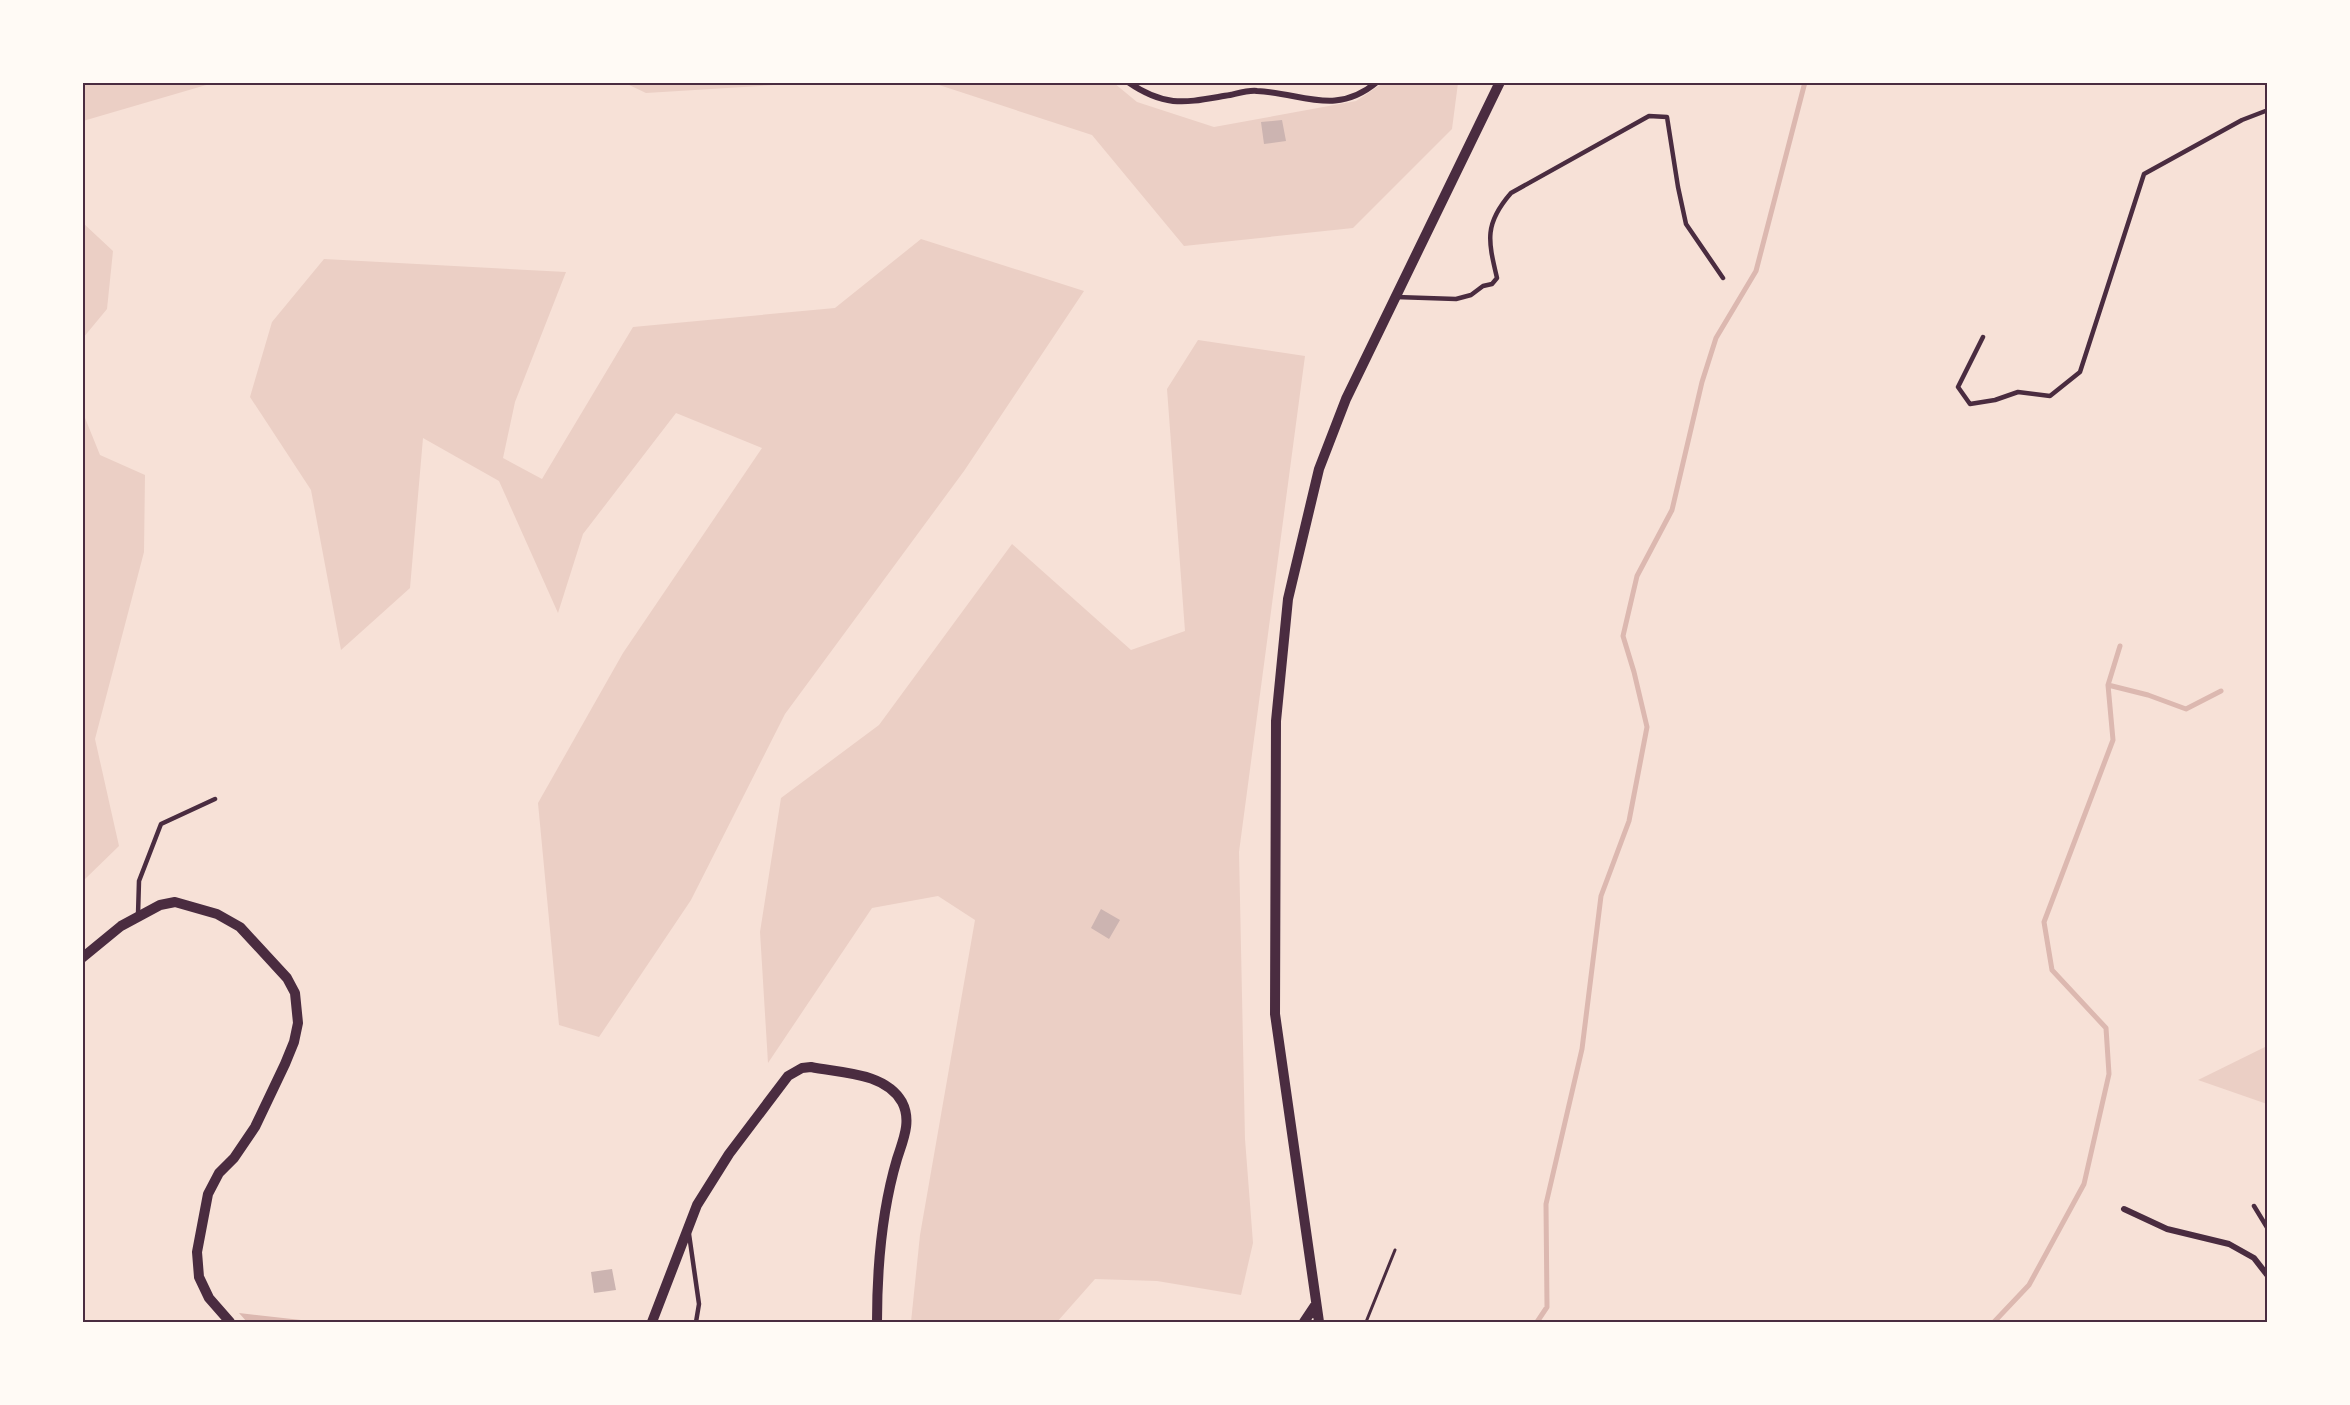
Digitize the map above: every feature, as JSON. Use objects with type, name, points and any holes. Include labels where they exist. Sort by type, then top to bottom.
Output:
[{"type":"street","points":[[1128,82],[1146,95],[1169,101],[1187,102],[1256,91],[1328,103],[1349,99],[1377,82]]},
{"type":"street","points":[[1319,1323],[1275,1014],[1276,721],[1288,599],[1319,469],[1346,399],[1500,82]]},
{"type":"street","points":[[82,958],[99,942],[138,915],[160,905],[175,902],[217,914],[240,927],[286,978],[295,993],[298,1023],[294,1042],[285,1064],[255,1127],[234,1158],[219,1173],[208,1194],[197,1252],[199,1277],[209,1298],[230,1323]]},
{"type":"street","points":[[652,1323],[697,1205],[729,1154],[788,1076],[802,1068],[811,1067],[876,1079],[901,1100],[905,1109],[907,1131],[890,1181],[884,1209],[878,1269],[877,1323]]},
{"type":"street","points":[[2124,1209],[2167,1228],[2229,1244],[2254,1258],[2268,1276]]},
{"type":"street","points":[[1304,1323],[1316,1304]]},
{"type":"lane","points":[[1983,338],[1958,387],[1970,404],[1995,400],[2018,392],[2050,396],[2080,372],[2144,174],[2242,120],[2268,110]]},
{"type":"lane","points":[[1396,297],[1456,299],[1471,295],[1483,286],[1492,284],[1497,278],[1489,231],[1497,208],[1511,193],[1649,116],[1667,117],[1677,187],[1686,224],[1723,279]]},
{"type":"lane","points":[[138,915],[139,881],[161,824],[214,798]]},
{"type":"lane","points":[[2254,1206],[2268,1228]]},
{"type":"lane","points":[[688,1228],[699,1304],[696,1323]]},
{"type":"path","points":[[1366,1323],[1395,1250]]},
{"type":"shaded area","points":[[83,82],[213,82],[213,83],[83,121]]},
{"type":"shaded area","points":[[625,83],[806,83],[646,93]]},
{"type":"shaded area","points":[[933,83],[1114,83],[1137,102],[1214,127],[1356,101],[1383,83],[1458,83],[1452,129],[1353,228],[1184,246],[1092,135]]},
{"type":"shaded area","points":[[83,223],[113,251],[107,309],[83,338]]},
{"type":"shaded area","points":[[921,239],[1084,291],[964,471],[785,714],[691,900],[599,1037],[559,1025],[538,803],[623,653],[762,448],[676,413],[583,534],[558,613],[499,481],[423,438],[410,588],[341,650],[311,490],[250,397],[272,322],[324,259],[566,272],[515,402],[503,458],[542,479],[633,327],[835,308]]},
{"type":"shaded area","points":[[1198,340],[1305,356],[1239,852],[1245,1139],[1253,1243],[1241,1295],[1157,1281],[1095,1279],[1057,1322],[911,1322],[920,1235],[975,920],[938,896],[872,908],[768,1063],[760,932],[781,798],[879,725],[1012,544],[1131,650],[1185,631],[1167,389]]},
{"type":"shaded area","points":[[83,413],[100,455],[145,475],[144,552],[95,739],[119,846],[83,881]]},
{"type":"shaded area","points":[[2267,1046],[2267,1104],[2198,1080]]},
{"type":"shaded area","points":[[239,1313],[301,1320],[302,1322],[247,1322]]},
{"type":"building","points":[[1282,120],[1286,141],[1264,144],[1261,122]]},
{"type":"building","points":[[1101,909],[1120,920],[1109,939],[1091,928]]},
{"type":"building","points":[[612,1269],[616,1290],[594,1293],[591,1272]]},
{"type":"waterway","points":[[1537,1322],[1547,1307],[1546,1204],[1582,1049],[1601,896],[1629,821],[1647,727],[1623,636],[1637,576],[1672,510],[1702,382],[1716,338],[1756,271],[1805,82]]},
{"type":"waterway","points":[[2108,685],[2120,646]]},
{"type":"waterway","points":[[1994,1322],[2029,1285],[2084,1184],[2109,1074],[2106,1028],[2052,970],[2044,922],[2113,740],[2108,685],[2148,695],[2186,709],[2221,691]]}]
